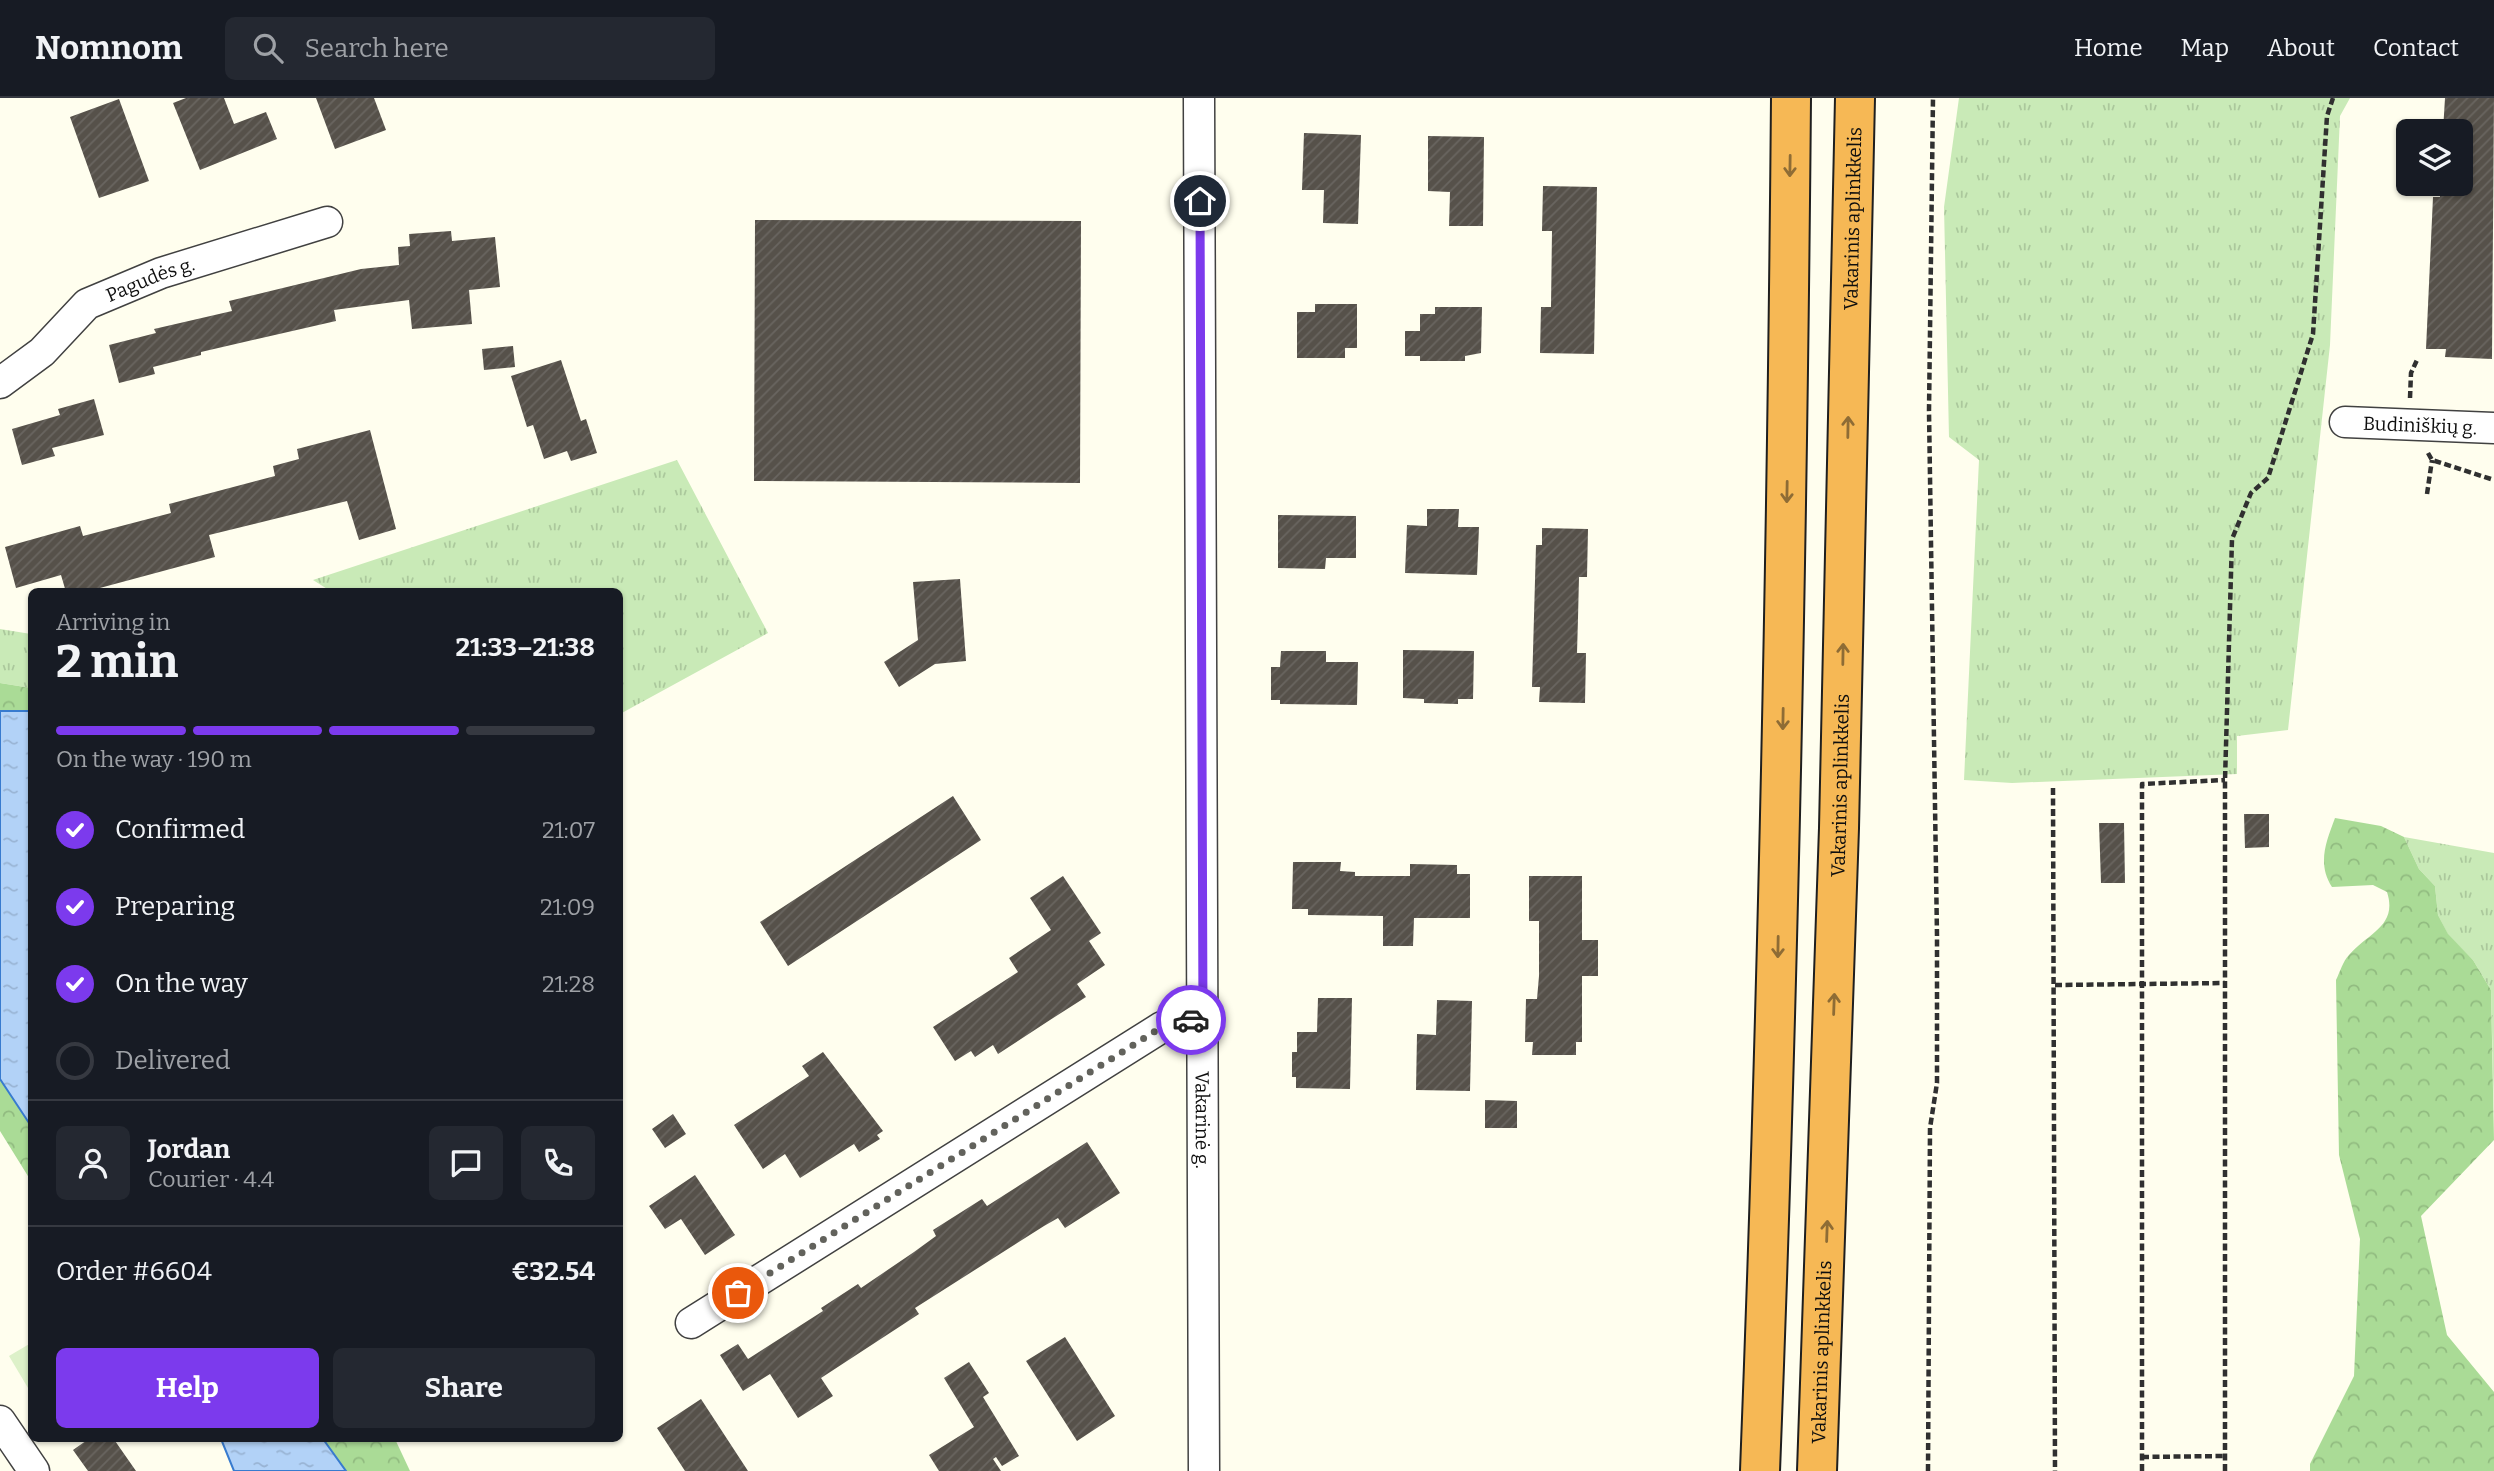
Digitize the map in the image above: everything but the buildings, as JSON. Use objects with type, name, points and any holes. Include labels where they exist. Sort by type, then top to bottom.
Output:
[{"type":"highway","points":[[1760,1471],[1773,1141],[1784,672],[1791,98]]},
{"type":"highway","name":"Vakarinis aplinkkelis","points":[[1817,1471],[1839,856],[1855,98]]},
{"type":"street","name":"Vakarinė g.","points":[[1199,98],[1204,1471]]},
{"type":"street","name":"Pagudės g.","points":[[0,383],[42,352],[87,304],[161,273],[327,222]]},
{"type":"street","name":"Budiniškių g.","points":[[2345,422],[2494,428]]},
{"type":"street","points":[[691,1323],[1162,1027],[1182,1020],[1203,1020]]},
{"type":"street","points":[[0,1421],[34,1471]]},
{"type":"path","points":[[1928,1471],[1930,1128],[1937,1083],[1929,411],[1933,98]]},
{"type":"path","points":[[2225,1471],[2225,780],[2232,539],[2251,493],[2268,478],[2313,334],[2327,116],[2333,98]]},
{"type":"path","points":[[2410,399],[2411,373],[2417,360]]},
{"type":"path","points":[[2426,449],[2432,460],[2427,494]]},
{"type":"path","points":[[2432,460],[2494,480]]},
{"type":"path","points":[[2142,1471],[2142,784],[2225,780]]},
{"type":"path","points":[[2053,788],[2055,1471]]},
{"type":"path","points":[[2055,985],[2225,983]]},
{"type":"path","points":[[2142,1457],[2225,1456]]},
{"type":"green space","points":[[1959,98],[2350,98],[2340,116],[2330,345],[2288,730],[2237,736],[2237,774],[2012,783],[1964,780],[1979,460],[1949,437],[1944,207]]},
{"type":"green space","points":[[677,460],[768,633],[623,712],[623,588],[326,588],[313,580]]},
{"type":"green space","points":[[0,629],[28,634],[28,688],[0,683]]},
{"type":"green space","points":[[0,683],[28,688],[28,711],[0,711]]},
{"type":"green space","points":[[2335,818],[2381,826],[2404,837],[2419,869],[2435,886],[2438,915],[2448,934],[2473,960],[2491,990],[2494,1140],[2421,1216],[2447,1335],[2494,1392],[2494,1471],[2310,1471],[2310,1464],[2354,1376],[2360,1239],[2339,1155],[2336,980],[2347,957],[2385,921],[2389,904],[2387,892],[2373,885],[2332,887],[2325,870],[2324,853]]},
{"type":"green space","points":[[2404,837],[2494,853],[2494,1114],[2491,990],[2473,960],[2448,935],[2438,915],[2435,886],[2419,869]]},
{"type":"green space","points":[[0,1079],[28,1121],[28,1176],[0,1131]]},
{"type":"green space","points":[[28,1345],[28,1388],[9,1356]]},
{"type":"green space","points":[[325,1442],[396,1442],[410,1471],[346,1471]]},
{"type":"water","points":[[0,711],[28,711],[28,1121],[0,1079]]},
{"type":"water","points":[[222,1442],[325,1442],[346,1471],[234,1471]]},
{"type":"way so far","points":[[738,1293],[1162,1027],[1182,1020],[1191,1020]]},
{"type":"route","points":[[1191,1020],[1203,1020],[1200,201]]}]
